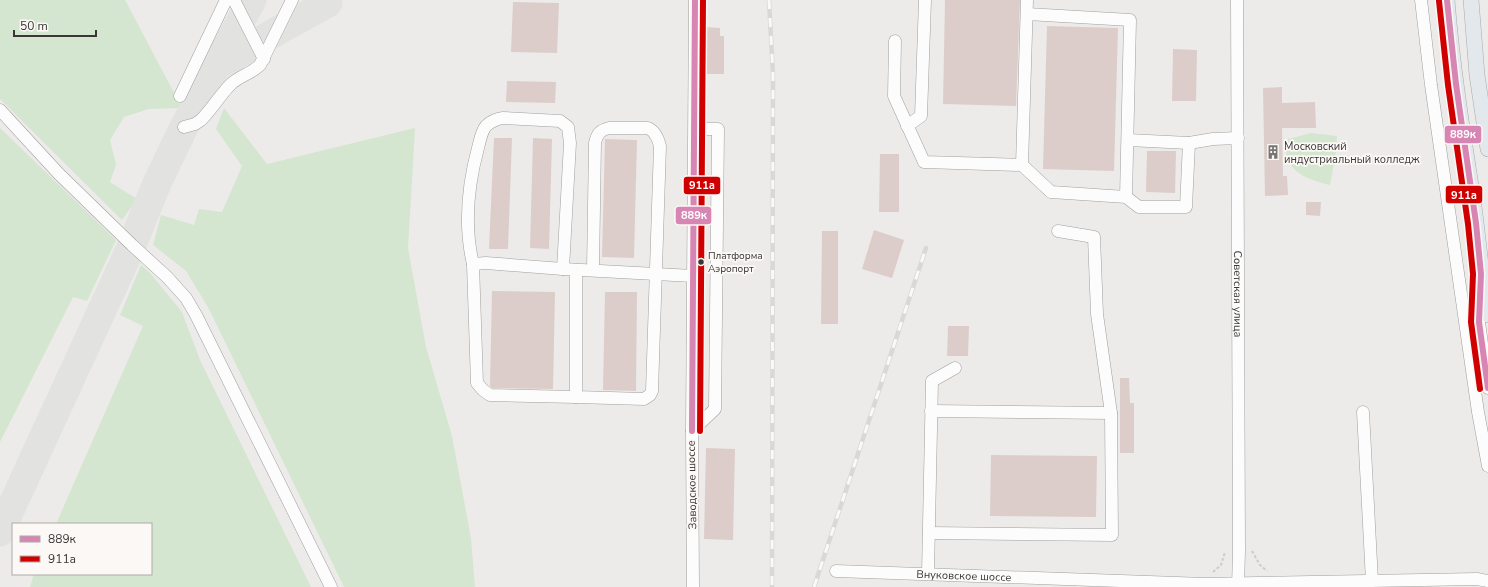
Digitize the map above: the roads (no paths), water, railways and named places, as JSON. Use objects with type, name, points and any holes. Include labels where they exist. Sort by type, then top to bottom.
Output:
[{"type":"main road","points":[[1447,0],[1456,84],[1476,223],[1481,274],[1488,315]]},
{"type":"main road","points":[[1471,0],[1477,74],[1488,149]]},
{"type":"street","points":[[180,96],[226,0]]},
{"type":"street","points":[[234,0],[264,59]]},
{"type":"street","points":[[184,126],[195,124],[201,120],[232,83],[256,69],[264,59],[292,0]]},
{"type":"street","name":"Заводское шоссе","points":[[693,587],[692,431],[695,0]]},
{"type":"street","points":[[908,126],[921,116],[925,0]]},
{"type":"street","points":[[1022,165],[1027,0]]},
{"type":"street","name":"Советская улица","points":[[1237,0],[1238,586]]},
{"type":"street","points":[[1421,0],[1431,85],[1475,388],[1488,466]]},
{"type":"street","points":[[1027,14],[1130,20],[1126,198]]},
{"type":"street","points":[[895,41],[894,96],[924,162],[1022,165],[1051,192],[1126,198],[1139,207],[1186,207],[1189,143]]},
{"type":"street","points":[[0,110],[59,174],[132,245],[168,277],[186,298],[196,314],[331,587]]},
{"type":"street","points":[[563,269],[570,143],[568,127],[560,120],[503,118],[495,120],[482,132],[474,161],[469,192],[468,229],[473,264],[477,383],[486,393],[490,395],[644,399],[650,395],[652,390],[660,146],[656,134],[648,128],[609,128],[604,129],[596,136],[594,143],[593,270]]},
{"type":"street","points":[[692,431],[715,409],[718,144],[718,129],[694,129]]},
{"type":"street","points":[[1128,140],[1189,143],[1213,139],[1238,138]]},
{"type":"street","points":[[929,533],[1112,535],[1111,413],[1098,314],[1094,237],[1058,231]]},
{"type":"street","points":[[473,264],[486,263],[576,270],[693,276]]},
{"type":"street","points":[[576,270],[576,397]]},
{"type":"street","points":[[1481,274],[1479,322],[1488,388]]},
{"type":"street","points":[[928,574],[932,381],[956,368]]},
{"type":"street","points":[[931,410],[1111,413]]},
{"type":"street","points":[[1363,412],[1372,581]]},
{"type":"street","name":"Внуковское шоссе","points":[[836,571],[1238,586],[1372,581],[1402,584],[1476,582]]},
{"type":"street","points":[[1476,582],[1488,573]]},
{"type":"railway","points":[[769,0],[773,75],[772,587]]},
{"type":"railway","points":[[814,587],[926,248]]},
{"type":"place","name":"Московский индустриальный колледж","points":[[1273,152]]},
{"type":"place","name":"Платформа Аэропорт","points":[[701,262]]}]
